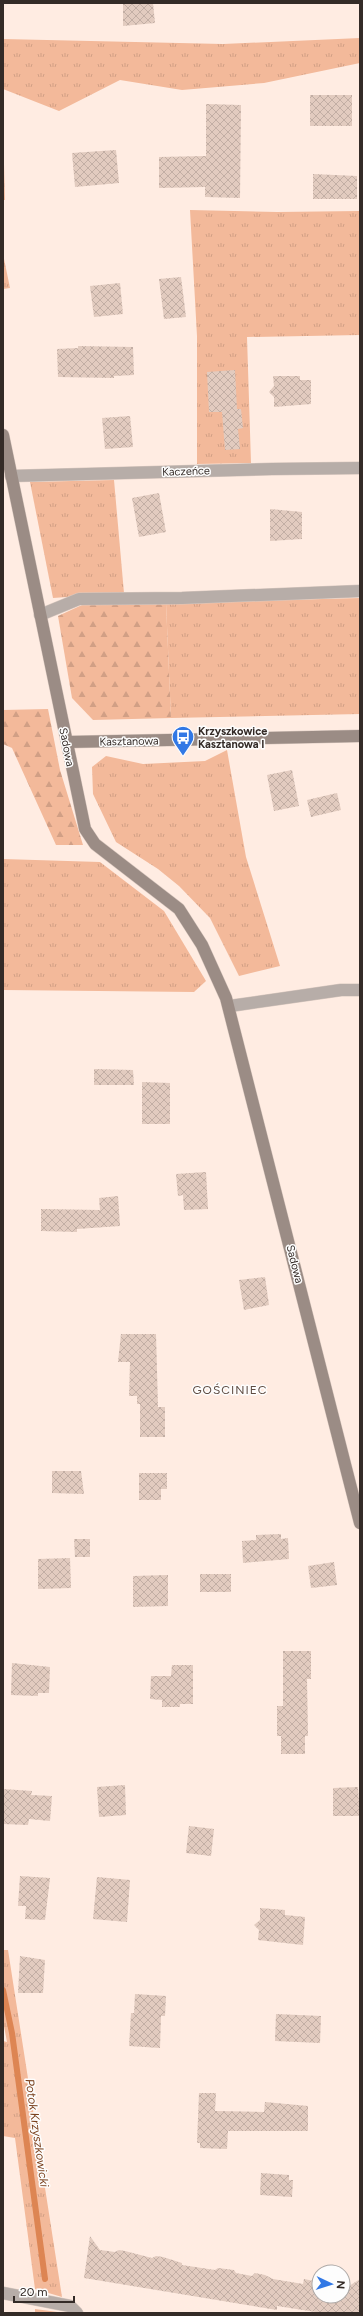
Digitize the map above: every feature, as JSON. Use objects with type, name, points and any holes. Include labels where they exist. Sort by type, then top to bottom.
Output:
[{"type":"street","name":"Sadowa","points":[[3,435],[85,829],[95,844],[179,910],[202,944],[230,1006],[360,1523]]},
{"type":"street","name":"Kaczeńce","points":[[11,476],[272,468],[360,468]]},
{"type":"street","points":[[40,615],[79,599],[182,598],[360,591]]},
{"type":"street","name":"Kasztanowa","points":[[67,742],[360,736]]},
{"type":"street","points":[[230,1006],[341,990],[360,990]]},
{"type":"street","points":[[3,2293],[70,2306],[76,2313]]},
{"type":"green space","points":[[360,38],[360,63],[264,83],[182,90],[120,80],[59,111],[3,89],[3,39],[223,44]]},
{"type":"green space","points":[[3,128],[5,200],[3,200]]},
{"type":"green space","points":[[190,210],[277,212],[360,211],[360,335],[247,337],[251,463],[197,464],[197,336]]},
{"type":"green space","points":[[3,254],[10,288],[3,289]]},
{"type":"green space","points":[[114,480],[124,593],[53,598],[30,482]]},
{"type":"green space","points":[[360,598],[360,714],[171,718],[166,603]]},
{"type":"green space","points":[[166,603],[171,718],[93,720],[72,698],[58,616],[82,605]]},
{"type":"green space","points":[[48,709],[60,770],[83,845],[56,845],[12,748],[3,744],[3,710]]},
{"type":"green space","points":[[227,750],[246,857],[280,966],[239,976],[210,918],[179,886],[158,869],[116,842],[93,794],[92,767],[106,756],[143,764],[205,761]]},
{"type":"green space","points":[[3,859],[100,862],[164,911],[206,981],[194,992],[3,990]]},
{"type":"green space","points":[[3,1950],[8,1950],[62,2297],[35,2289],[15,2138],[3,2136],[3,2041],[7,2042],[3,2021]]},
{"type":"green space","points":[[35,2309],[65,2313],[35,2313]]},
{"type":"building","points":[[123,3],[153,3],[155,23],[123,26]]},
{"type":"building","points":[[310,95],[352,95],[352,126],[310,126]]},
{"type":"building","points":[[206,104],[241,105],[240,198],[205,197],[205,187],[159,188],[159,157],[206,156]]},
{"type":"building","points":[[116,150],[119,183],[75,187],[72,153]]},
{"type":"building","points":[[313,174],[357,176],[357,199],[313,199]]},
{"type":"building","points":[[181,277],[186,317],[164,319],[159,279]]},
{"type":"building","points":[[120,283],[123,314],[94,317],[90,286]]},
{"type":"building","points":[[78,346],[133,347],[134,375],[114,376],[114,378],[58,377],[57,349],[78,348]]},
{"type":"building","points":[[235,370],[237,409],[241,409],[243,428],[238,429],[240,449],[225,450],[222,412],[209,412],[207,372]]},
{"type":"building","points":[[273,376],[300,376],[300,380],[311,380],[311,404],[274,407],[274,397],[269,392],[274,386]]},
{"type":"building","points":[[130,416],[133,447],[105,449],[102,418]]},
{"type":"building","points":[[159,493],[166,532],[139,537],[132,498]]},
{"type":"building","points":[[270,509],[302,512],[302,539],[270,541]]},
{"type":"building","points":[[292,770],[299,806],[274,811],[267,775]]},
{"type":"building","points":[[337,793],[341,810],[311,817],[307,800]]},
{"type":"building","points":[[94,1069],[133,1070],[134,1085],[94,1085]]},
{"type":"building","points":[[142,1082],[170,1083],[170,1124],[142,1124]]},
{"type":"building","points":[[206,1172],[208,1209],[184,1210],[183,1195],[178,1196],[176,1174]]},
{"type":"building","points":[[118,1196],[120,1226],[77,1229],[77,1232],[41,1231],[41,1209],[100,1210],[99,1198]]},
{"type":"building","points":[[265,1277],[269,1305],[244,1310],[239,1280]]},
{"type":"building","points":[[121,1334],[156,1334],[158,1407],[165,1407],[165,1437],[140,1437],[140,1404],[137,1404],[137,1396],[129,1396],[130,1362],[118,1362]]},
{"type":"building","points":[[52,1471],[81,1471],[84,1494],[52,1493]]},
{"type":"building","points":[[139,1473],[167,1473],[167,1489],[161,1489],[161,1500],[139,1500]]},
{"type":"building","points":[[281,1534],[281,1539],[288,1538],[289,1559],[243,1563],[242,1541],[256,1540],[256,1535]]},
{"type":"building","points":[[74,1539],[90,1539],[90,1557],[75,1557]]},
{"type":"building","points":[[70,1558],[71,1588],[38,1589],[38,1559]]},
{"type":"building","points":[[334,1562],[337,1585],[311,1588],[308,1566]]},
{"type":"building","points":[[200,1574],[231,1574],[231,1592],[200,1592]]},
{"type":"building","points":[[168,1575],[168,1606],[133,1607],[133,1576]]},
{"type":"building","points":[[283,1651],[311,1651],[311,1679],[307,1679],[308,1736],[305,1736],[305,1754],[281,1754],[281,1736],[277,1736],[277,1706],[283,1706]]},
{"type":"building","points":[[12,1663],[50,1667],[49,1693],[38,1693],[38,1696],[11,1695]]},
{"type":"building","points":[[172,1665],[193,1665],[193,1704],[180,1704],[180,1707],[162,1707],[162,1700],[150,1699],[151,1676],[171,1676]]},
{"type":"building","points":[[125,1785],[126,1815],[99,1817],[97,1787]]},
{"type":"building","points":[[358,1787],[360,1816],[333,1816],[333,1788]]},
{"type":"building","points":[[3,1789],[32,1791],[31,1795],[52,1796],[50,1821],[29,1819],[28,1825],[3,1824]]},
{"type":"building","points":[[189,1826],[214,1829],[211,1856],[186,1853]]},
{"type":"building","points":[[20,1876],[50,1878],[45,1920],[25,1919],[26,1906],[18,1906]]},
{"type":"building","points":[[97,1877],[130,1880],[127,1922],[93,1919]]},
{"type":"building","points":[[260,1908],[285,1910],[285,1915],[305,1917],[303,1945],[258,1940],[259,1930],[254,1925],[260,1920]]},
{"type":"building","points":[[20,1956],[45,1960],[43,1993],[18,1993]]},
{"type":"building","points":[[135,1994],[166,1996],[165,2016],[161,2016],[160,2048],[129,2046],[131,2013],[134,2013]]},
{"type":"building","points":[[276,2014],[321,2016],[320,2043],[275,2041]]},
{"type":"building","points":[[199,2093],[216,2093],[215,2111],[264,2112],[265,2102],[308,2106],[308,2131],[228,2131],[227,2149],[200,2148],[200,2143],[197,2143]]},
{"type":"building","points":[[261,2173],[289,2175],[289,2180],[293,2180],[292,2197],[260,2195]]},
{"type":"building","points":[[90,2236],[100,2250],[115,2252],[119,2250],[152,2258],[156,2256],[163,2257],[182,2263],[182,2265],[215,2270],[218,2268],[234,2270],[236,2273],[252,2276],[255,2273],[265,2275],[273,2279],[303,2284],[304,2279],[311,2280],[311,2304],[351,2304],[351,2285],[360,2279],[360,2313],[322,2313],[277,2306],[277,2310],[84,2278]]},
{"type":"waterway","name":"Potok Krzyszkowicki","points":[[3,1990],[12,2033],[45,2279]]},
{"type":"place","name":"Krzyszkowice Kasztanowa I","points":[[183,756]]},
{"type":"district","name":"GOŚCINIEC","points":[[230,1390]]}]
